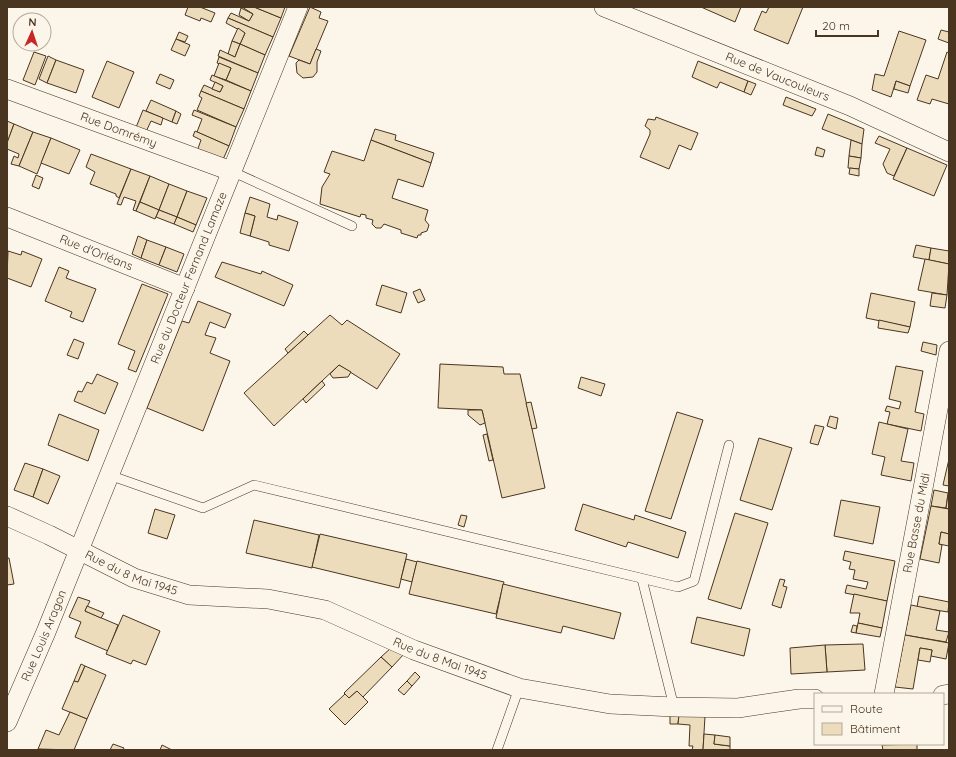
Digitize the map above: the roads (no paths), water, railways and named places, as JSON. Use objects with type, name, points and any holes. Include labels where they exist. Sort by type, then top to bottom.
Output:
[{"type":"street","name":"Rue du Docteur Fernand Lamaze","points":[[78,549],[185,288],[230,171],[298,7]]},
{"type":"street","name":"Rue de Vaucouleurs","points":[[604,7],[850,106],[949,152]]},
{"type":"street","name":"Rue Domrémy","points":[[7,89],[230,171]]},
{"type":"street","name":"Rue d'Orléans","points":[[7,217],[185,288]]},
{"type":"street","name":"Rue Basse du Midi","points":[[884,693],[949,351]]},
{"type":"street","name":"Rue du 8 Mai 1945","points":[[7,516],[78,549],[134,578],[189,595],[268,599],[325,610],[414,650],[520,688],[610,704],[674,708],[738,708],[799,699],[814,699]]},
{"type":"street","name":"Rue Louis Aragon","points":[[7,722],[46,632],[78,549]]},
{"type":"lane","points":[[230,171],[352,226]]},
{"type":"lane","points":[[109,475],[203,508],[254,485],[678,587],[694,580],[729,445]]},
{"type":"lane","points":[[642,579],[674,708]]},
{"type":"lane","points":[[497,750],[520,688]]}]
